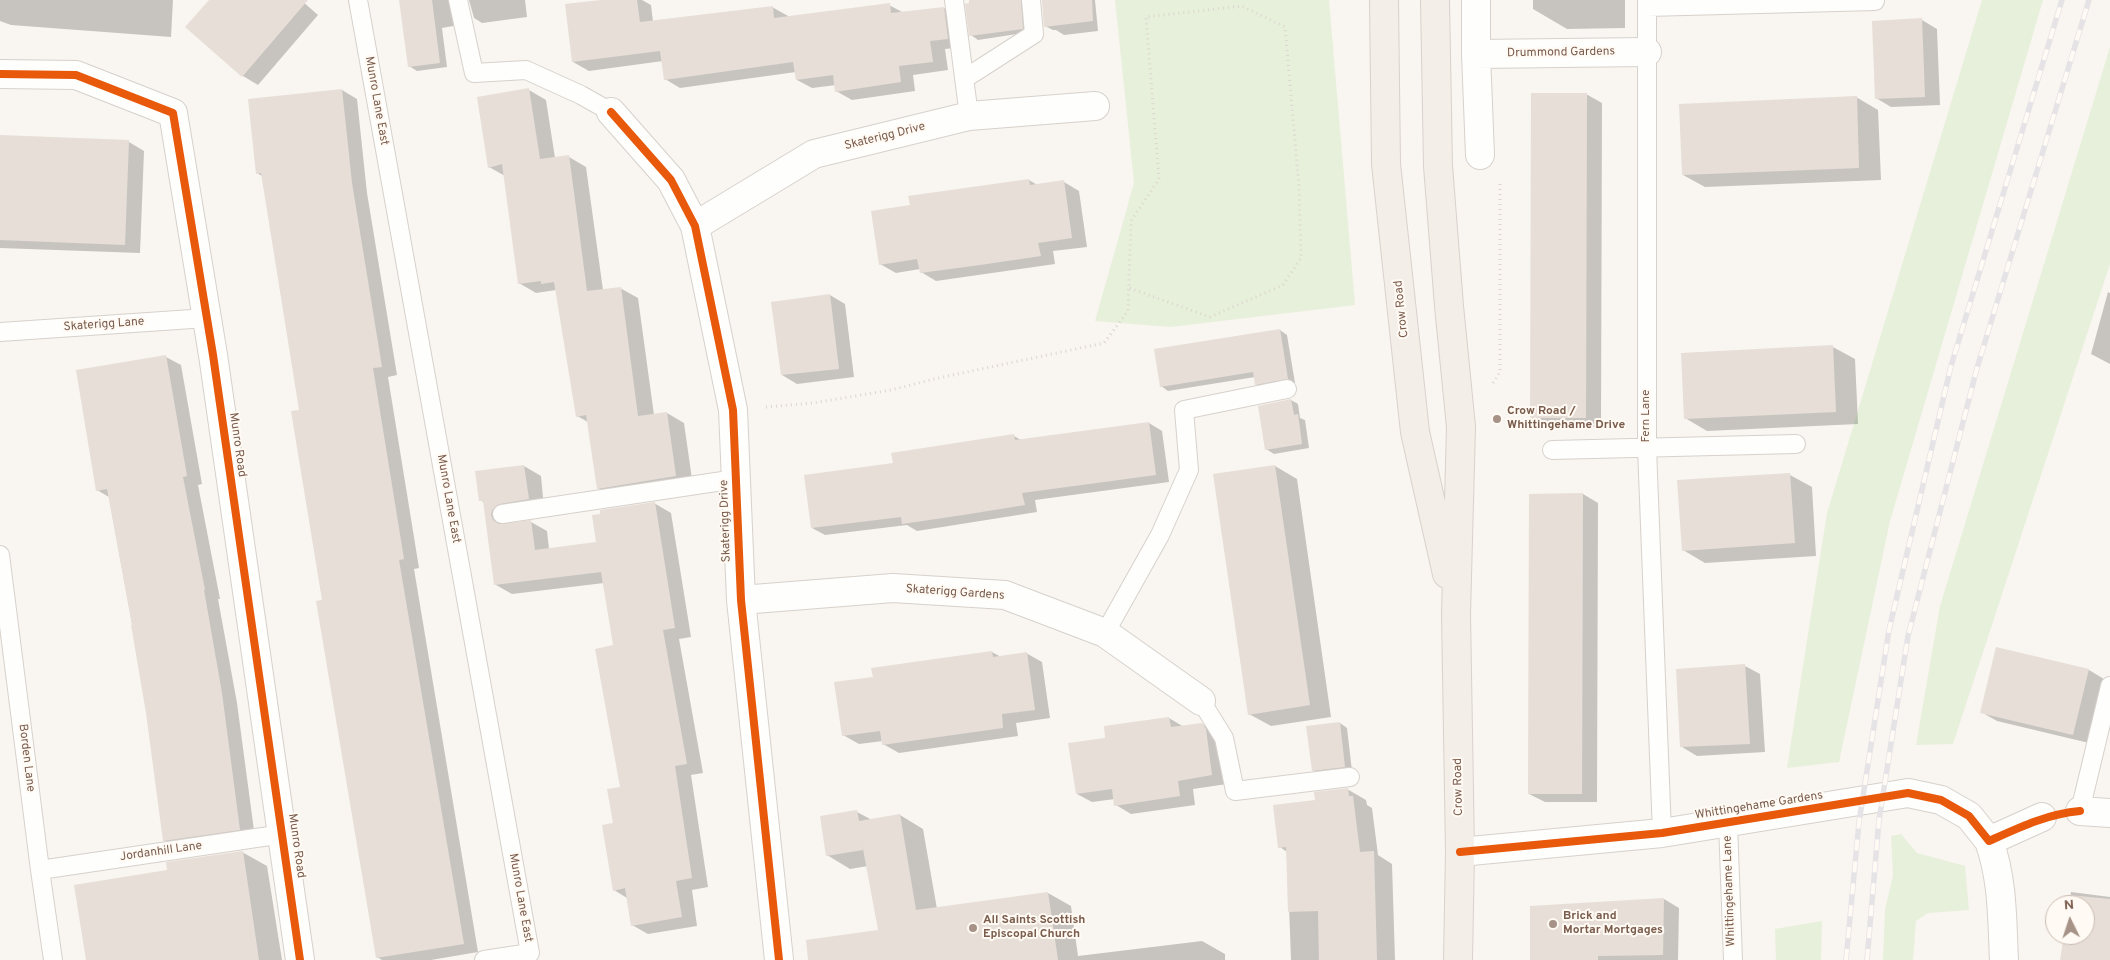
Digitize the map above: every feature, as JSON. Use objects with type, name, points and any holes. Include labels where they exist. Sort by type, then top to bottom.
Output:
[{"type":"main road","name":"Crow Road","points":[[1384,0],[1386,164],[1415,432],[1456,614]]},
{"type":"main road","name":"Crow Road","points":[[1435,0],[1438,166],[1461,427],[1456,614],[1460,852],[1458,960]]},
{"type":"street","points":[[1476,0],[1480,155]]},
{"type":"street","name":"Drummond Gardens","points":[[1476,54],[1647,52]]},
{"type":"street","name":"Munro Road","points":[[0,74],[76,75],[173,113],[207,318],[300,960]]},
{"type":"street","name":"Skaterigg Drive","points":[[695,226],[814,154],[969,116],[1095,106]]},
{"type":"street","name":"Skaterigg Drive","points":[[611,112],[671,180],[695,226],[733,410],[741,600],[779,960]]},
{"type":"street","name":"Skaterigg Gardens","points":[[741,600],[893,588],[1005,595],[1105,633],[1201,701]]},
{"type":"street","name":"Whittingehame Gardens","points":[[1460,852],[1662,832],[1908,793],[1941,800],[1969,816],[1989,840]]},
{"type":"street","points":[[2080,811],[2110,813]]},
{"type":"street","points":[[2004,960],[2001,888],[1997,863],[1989,840],[2042,817]]},
{"type":"lane","name":"Munro Lane East","points":[[358,0],[530,953],[484,960]]},
{"type":"lane","points":[[458,0],[474,73],[526,70],[581,95],[611,112]]},
{"type":"lane","points":[[954,0],[969,116]]},
{"type":"lane","points":[[964,79],[1034,34],[1030,0]]},
{"type":"lane","points":[[1647,3],[1875,1]]},
{"type":"lane","name":"Fern Lane","points":[[1647,3],[1646,448],[1662,832]]},
{"type":"lane","name":"Skaterigg Lane","points":[[0,332],[207,318]]},
{"type":"lane","points":[[1105,633],[1160,536],[1189,470],[1184,410],[1288,389]]},
{"type":"lane","points":[[1552,450],[1796,444]]},
{"type":"lane","points":[[502,514],[736,479]]},
{"type":"lane","name":"Borden Lane","points":[[0,555],[53,960]]},
{"type":"lane","points":[[2080,811],[2110,686]]},
{"type":"lane","points":[[1201,701],[1224,738],[1235,791],[1350,777]]},
{"type":"lane","name":"Whittingehame Lane","points":[[1728,823],[1733,960]]},
{"type":"lane","name":"Jordanhill Lane","points":[[40,870],[283,834]]},
{"type":"path","points":[[733,410],[813,403],[891,390],[1104,343],[1128,311],[1131,221],[1159,179],[1146,17],[1242,6],[1285,27],[1299,185],[1301,258],[1283,285],[1210,316],[1129,288]]},
{"type":"path","points":[[1461,427],[1500,372],[1500,167],[1480,155]]},
{"type":"green space","points":[[1115,0],[1329,0],[1355,305],[1171,327],[1095,321],[1134,183]]},
{"type":"green space","points":[[1982,0],[2043,0],[1890,521],[1839,762],[1787,768],[1827,513]]},
{"type":"green space","points":[[2110,47],[2110,264],[1953,744],[1916,745],[1940,606]]},
{"type":"green space","points":[[1901,834],[1917,853],[1965,866],[1969,910],[1928,913],[1916,921],[1913,960],[1883,960],[1885,910],[1893,875],[1891,836]]},
{"type":"green space","points":[[1822,921],[1821,960],[1776,960],[1775,929]]},
{"type":"building","points":[[209,0],[308,0],[242,77],[185,27]]},
{"type":"building","points":[[399,0],[432,0],[440,63],[408,67]]},
{"type":"building","points":[[601,0],[637,0],[640,22],[773,6],[774,18],[890,3],[891,13],[944,7],[948,39],[930,41],[933,62],[899,66],[901,82],[835,92],[833,75],[796,80],[793,62],[664,80],[660,51],[572,62],[565,4]]},
{"type":"building","points":[[969,0],[1021,0],[1023,29],[969,36],[965,4],[969,3]]},
{"type":"building","points":[[1042,0],[1092,0],[1093,21],[1044,27]]},
{"type":"building","points":[[1922,18],[1925,97],[1875,99],[1872,21]]},
{"type":"building","points":[[529,88],[540,159],[569,155],[587,291],[621,287],[638,416],[667,412],[676,476],[597,489],[586,415],[576,417],[554,282],[541,284],[541,281],[518,284],[502,164],[488,168],[477,97]]},
{"type":"building","points":[[342,89],[352,183],[382,367],[373,368],[404,559],[399,560],[464,944],[376,958],[316,601],[322,600],[291,411],[299,410],[261,173],[256,174],[248,99]]},
{"type":"building","points":[[1531,93],[1587,93],[1586,418],[1530,418]]},
{"type":"building","points":[[1857,96],[1859,168],[1682,175],[1679,104]]},
{"type":"building","points":[[0,135],[129,140],[125,245],[0,240]]},
{"type":"building","points":[[1029,179],[1030,185],[1064,180],[1072,238],[1038,243],[1041,256],[980,265],[920,273],[917,259],[879,265],[871,211],[910,205],[908,196]]},
{"type":"building","points":[[830,294],[839,369],[781,375],[771,302]]},
{"type":"building","points":[[1280,329],[1288,379],[1255,385],[1253,372],[1160,387],[1154,349]]},
{"type":"building","points":[[1833,345],[1836,412],[1684,419],[1681,353]]},
{"type":"building","points":[[166,355],[187,476],[183,477],[205,590],[222,693],[240,830],[163,841],[132,625],[107,489],[96,491],[76,370]]},
{"type":"building","points":[[1291,399],[1294,415],[1298,414],[1302,444],[1265,450],[1258,406]]},
{"type":"building","points":[[1149,422],[1156,475],[1022,493],[1025,505],[963,515],[902,524],[901,517],[811,528],[804,475],[893,463],[891,453],[1014,434],[1015,440]]},
{"type":"building","points":[[524,465],[529,499],[500,504],[492,510],[491,515],[493,520],[499,524],[531,520],[535,550],[596,542],[592,515],[600,514],[600,510],[655,502],[675,628],[663,630],[687,764],[675,766],[692,878],[676,881],[682,917],[631,926],[625,888],[613,891],[602,825],[613,823],[607,789],[620,787],[595,649],[613,645],[601,572],[494,585],[483,501],[479,501],[475,471]]},
{"type":"building","points":[[1275,465],[1310,705],[1248,715],[1213,474]]},
{"type":"building","points":[[1790,473],[1795,543],[1682,551],[1677,480]]},
{"type":"building","points":[[1583,493],[1582,794],[1528,794],[1529,494]]},
{"type":"building","points":[[1996,647],[2089,669],[2073,735],[1980,713]]},
{"type":"building","points":[[992,651],[993,657],[1027,652],[1035,710],[1002,714],[1003,728],[882,745],[880,731],[842,736],[834,682],[873,677],[871,668]]},
{"type":"building","points":[[1745,664],[1750,744],[1680,747],[1676,669]]},
{"type":"building","points":[[1169,717],[1171,727],[1202,723],[1206,729],[1212,775],[1178,781],[1180,796],[1114,806],[1112,789],[1076,794],[1068,743],[1105,738],[1104,726]]},
{"type":"building","points":[[1340,722],[1345,767],[1312,771],[1306,726]]},
{"type":"building","points":[[1348,788],[1349,796],[1353,796],[1360,852],[1374,851],[1377,960],[1319,960],[1318,911],[1288,912],[1286,847],[1278,848],[1273,805],[1315,800],[1314,792]]},
{"type":"building","points":[[857,810],[859,821],[900,814],[916,910],[1048,892],[1058,960],[808,960],[806,940],[878,930],[861,838],[863,850],[826,856],[820,816]]},
{"type":"building","points":[[243,851],[259,960],[86,960],[74,885],[167,870],[166,862]]},
{"type":"building","points":[[1664,898],[1663,955],[1598,956],[1598,960],[1530,960],[1530,906]]},
{"type":"building","points":[[2095,898],[2110,899],[2110,960],[2060,960],[2062,945],[2095,945]]},
{"type":"railway","points":[[1846,960],[1859,822],[1889,630],[1951,366],[2062,0]]},
{"type":"railway","points":[[1867,960],[1879,820],[1908,636],[1977,368],[2089,0]]},
{"type":"cycle path","points":[[0,74],[76,75],[173,113],[213,355],[300,960]]},
{"type":"cycle path","points":[[611,112],[671,180],[695,226],[733,410],[741,600],[779,960]]},
{"type":"cycle path","points":[[1460,852],[1662,833],[1908,793],[1941,800],[1969,816],[1989,841],[2045,818],[2080,811]]},
{"type":"place","name":"Crow Road / Whittingehame Drive","points":[[1497,419]]},
{"type":"place","name":"Brick and Mortar Mortgages","points":[[1553,924]]},
{"type":"place","name":"All Saints Scottish Episcopal Church","points":[[973,928]]}]
